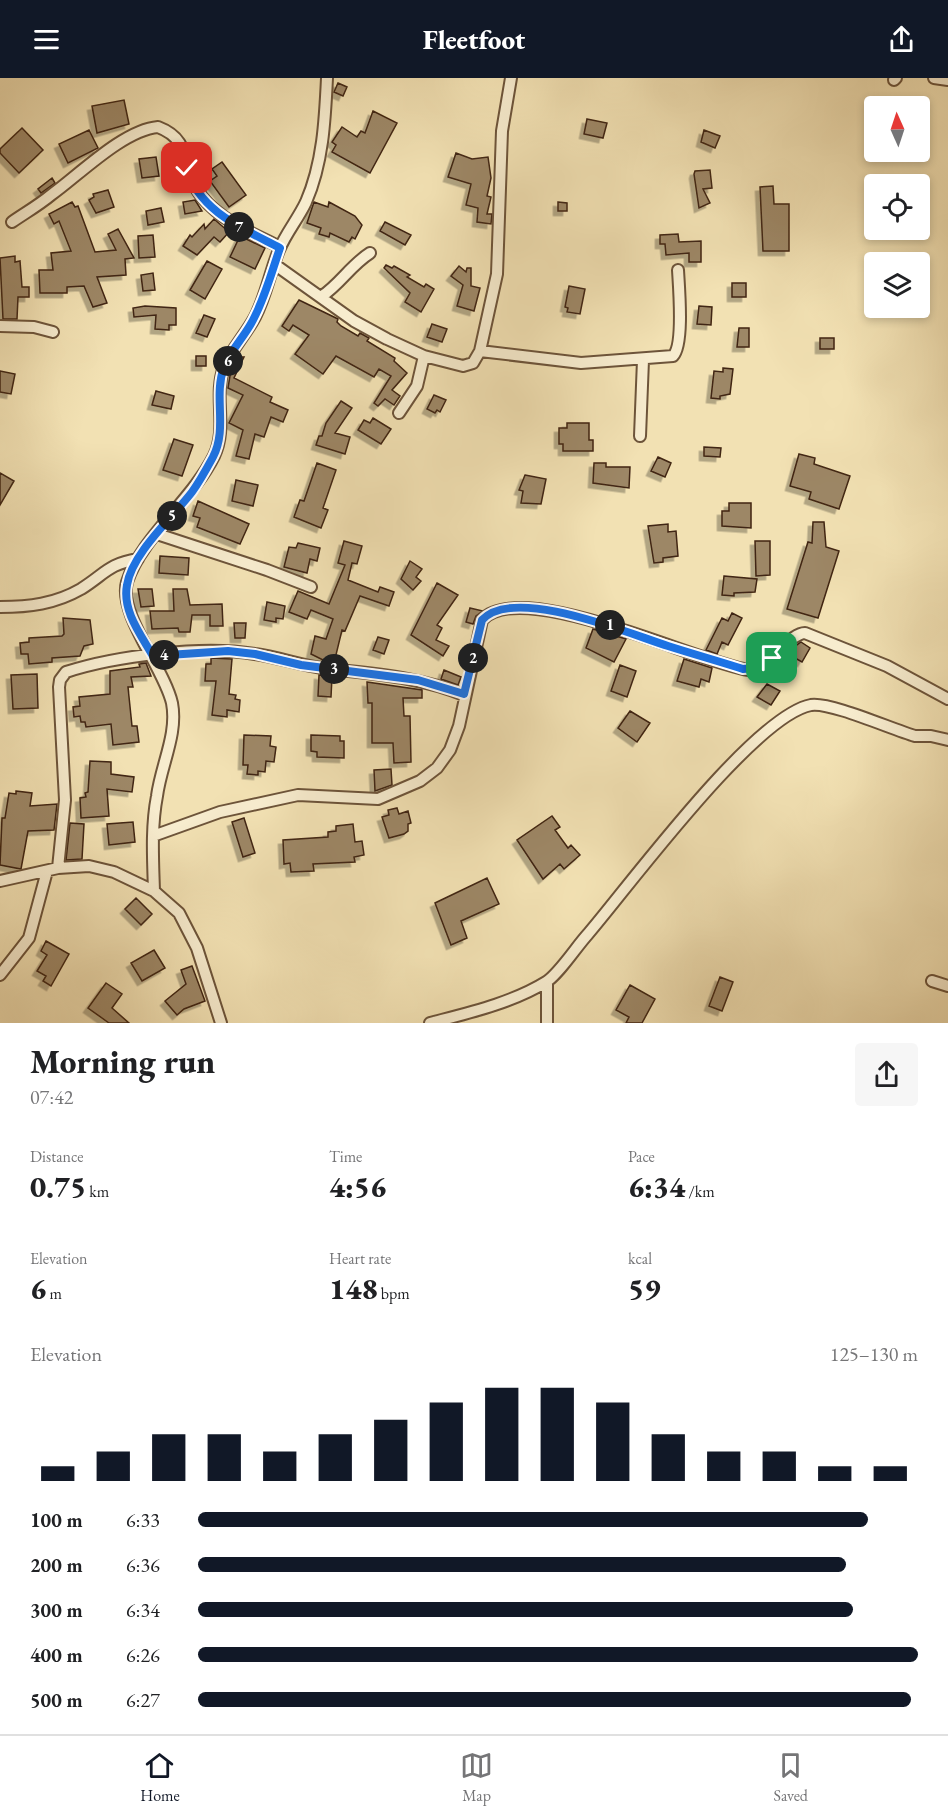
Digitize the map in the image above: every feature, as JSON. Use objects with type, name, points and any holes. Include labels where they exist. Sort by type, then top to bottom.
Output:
[{"type":"street","points":[[154,891],[153,836],[160,779],[173,729],[172,705],[167,687],[153,656],[131,617],[126,602],[127,584],[138,559],[194,490],[214,455],[222,431],[219,387],[225,366],[254,319],[267,291],[280,248],[306,202],[317,168],[325,122],[327,78]]},
{"type":"street","points":[[274,264],[354,321],[424,356],[466,366],[473,363],[480,351],[497,274],[502,131],[511,78]]},
{"type":"street","points":[[934,78],[948,80]]},
{"type":"street","points":[[12,222],[53,194],[109,150],[141,131],[158,127],[176,136],[181,142],[190,180],[203,198],[223,217],[243,230],[280,248]]},
{"type":"street","points":[[322,296],[337,286],[356,262],[370,253]]},
{"type":"street","points":[[480,351],[581,363],[670,357],[677,352],[678,270]]},
{"type":"street","points":[[0,326],[34,327],[53,332]]},
{"type":"street","points":[[399,413],[417,386],[424,356]]},
{"type":"street","points":[[640,436],[643,360]]},
{"type":"street","points":[[157,534],[239,560],[311,587]]},
{"type":"street","points":[[0,607],[33,606],[61,599],[81,589],[114,564],[138,559]]},
{"type":"street","points":[[153,836],[220,812],[298,795],[364,800],[395,792],[420,781],[437,768],[450,750],[459,726],[464,694],[482,620],[497,611],[510,609],[574,614],[749,670],[772,658],[797,634],[805,633],[896,670],[948,699]]},
{"type":"street","points":[[0,975],[29,938],[52,869],[65,800],[60,680],[66,672],[127,657],[228,651],[255,654],[301,665],[418,680],[464,694]]},
{"type":"street","points":[[430,1023],[493,1005],[547,982],[690,811],[748,747],[771,726],[796,710],[809,706],[825,706],[915,736],[931,736],[948,740]]},
{"type":"street","points":[[0,881],[52,869],[101,868],[134,880],[154,891],[179,913],[197,948],[221,1023]]},
{"type":"street","points":[[932,981],[948,986]]},
{"type":"street","points":[[547,982],[547,1023]]},
{"type":"building","points":[[338,83],[347,87],[343,96],[334,92]]},
{"type":"building","points":[[124,100],[129,124],[97,133],[92,106]]},
{"type":"building","points":[[373,111],[397,123],[370,173],[332,152],[336,145],[332,142],[342,127],[357,137],[361,131],[365,133]]},
{"type":"building","points":[[587,119],[607,123],[603,138],[584,134]]},
{"type":"building","points":[[22,128],[43,150],[19,173],[0,153],[0,149]]},
{"type":"building","points":[[89,130],[98,148],[68,163],[59,144]]},
{"type":"building","points":[[704,130],[720,136],[715,148],[701,142]]},
{"type":"building","points":[[456,153],[472,159],[488,157],[491,178],[487,196],[491,197],[487,214],[492,214],[491,224],[477,222],[478,208],[466,205],[471,184],[448,177]]},
{"type":"building","points":[[156,157],[159,176],[142,178],[139,159]]},
{"type":"building","points":[[222,162],[246,195],[229,207],[210,181],[217,176],[212,169]]},
{"type":"building","points":[[710,170],[712,188],[703,189],[710,203],[699,208],[694,174],[695,171]]},
{"type":"building","points":[[52,178],[55,183],[41,193],[38,189]]},
{"type":"building","points":[[773,186],[774,204],[789,204],[789,251],[763,251],[760,187]]},
{"type":"building","points":[[108,190],[114,207],[96,213],[89,200],[94,197],[93,194]]},
{"type":"building","points":[[195,200],[202,211],[185,214],[183,202]]},
{"type":"building","points":[[72,202],[75,207],[78,206],[95,252],[116,250],[108,234],[118,229],[134,258],[125,259],[126,275],[97,277],[107,303],[93,307],[84,286],[67,287],[67,293],[40,293],[39,270],[53,270],[51,253],[71,251],[59,221],[54,224],[49,214]]},
{"type":"building","points":[[314,202],[328,207],[329,202],[355,216],[362,225],[355,239],[352,237],[349,242],[330,233],[329,237],[319,234],[321,228],[307,223]]},
{"type":"building","points":[[558,202],[567,203],[567,211],[558,211]]},
{"type":"building","points":[[161,208],[164,222],[148,225],[146,211]]},
{"type":"building","points":[[214,219],[229,232],[220,242],[214,237],[197,255],[183,246],[190,235],[192,237],[204,224],[205,229]]},
{"type":"building","points":[[385,222],[411,235],[405,245],[380,231]]},
{"type":"building","points":[[678,234],[679,242],[701,241],[701,262],[689,262],[689,253],[666,255],[665,244],[660,244],[660,235]]},
{"type":"building","points":[[153,235],[155,257],[139,258],[138,236]]},
{"type":"building","points":[[240,236],[265,248],[255,269],[230,257]]},
{"type":"building","points":[[15,256],[15,262],[20,261],[22,287],[29,287],[29,297],[18,297],[17,319],[3,319],[0,258]]},
{"type":"building","points":[[207,261],[222,269],[205,299],[190,290]]},
{"type":"building","points":[[386,265],[392,268],[394,266],[410,275],[407,277],[424,287],[426,284],[434,289],[421,312],[405,302],[410,293],[384,268]]},
{"type":"building","points":[[459,266],[466,272],[467,268],[471,268],[471,286],[480,288],[474,311],[457,306],[463,285],[451,276]]},
{"type":"building","points":[[153,273],[155,290],[143,291],[141,275]]},
{"type":"building","points":[[732,283],[746,283],[746,297],[732,297]]},
{"type":"building","points":[[569,286],[585,289],[580,314],[567,312],[568,308],[565,307]]},
{"type":"building","points":[[299,300],[338,319],[337,322],[341,326],[358,336],[360,333],[369,338],[367,341],[395,358],[394,361],[407,373],[392,390],[400,396],[394,405],[385,399],[378,406],[374,403],[391,376],[379,369],[374,377],[336,356],[323,374],[295,354],[309,335],[293,325],[289,331],[282,326]]},
{"type":"building","points":[[145,306],[176,308],[176,325],[169,325],[169,330],[155,329],[156,315],[134,317],[133,308]]},
{"type":"building","points":[[699,306],[712,307],[711,325],[697,324]]},
{"type":"building","points":[[204,315],[215,319],[207,337],[196,333]]},
{"type":"building","points":[[432,324],[447,329],[442,342],[427,337]]},
{"type":"building","points":[[739,328],[749,328],[749,347],[737,347]]},
{"type":"building","points":[[820,338],[834,338],[834,349],[820,349]]},
{"type":"building","points":[[196,356],[206,356],[206,366],[196,366]]},
{"type":"building","points":[[238,357],[244,357],[234,378],[272,397],[270,402],[288,410],[283,422],[271,417],[264,437],[255,434],[249,459],[236,456],[243,430],[229,423],[243,395],[228,388],[231,370]]},
{"type":"building","points":[[723,368],[733,369],[730,394],[720,396],[720,399],[711,398],[714,371],[723,372]]},
{"type":"building","points":[[0,371],[15,374],[11,394],[0,392]]},
{"type":"building","points":[[156,391],[174,396],[171,409],[152,405]]},
{"type":"building","points":[[434,395],[446,400],[440,412],[437,410],[435,413],[427,409]]},
{"type":"building","points":[[341,401],[352,408],[335,433],[350,437],[345,454],[316,445],[326,423]]},
{"type":"building","points":[[373,418],[391,429],[381,444],[358,430],[364,420],[370,423]]},
{"type":"building","points":[[567,423],[589,423],[589,440],[593,440],[593,451],[563,451],[563,444],[559,444],[559,428],[567,428]]},
{"type":"building","points":[[174,439],[193,445],[182,476],[163,470]]},
{"type":"building","points":[[704,447],[721,448],[720,457],[704,456]]},
{"type":"building","points":[[799,454],[815,458],[814,464],[850,476],[839,509],[809,499],[811,492],[790,486]]},
{"type":"building","points":[[658,457],[671,463],[665,477],[651,471]]},
{"type":"building","points":[[317,463],[336,470],[323,508],[328,510],[321,528],[294,517],[300,500],[304,501]]},
{"type":"building","points":[[594,463],[606,463],[606,467],[630,467],[629,488],[593,483]]},
{"type":"building","points":[[0,473],[14,481],[0,505]]},
{"type":"building","points":[[525,475],[546,479],[541,504],[521,503],[523,491],[519,490]]},
{"type":"building","points":[[236,480],[258,485],[253,506],[232,501]]},
{"type":"building","points":[[198,501],[249,524],[240,544],[197,527],[200,518],[193,516]]},
{"type":"building","points":[[729,503],[751,503],[751,528],[722,526],[722,511],[729,511]]},
{"type":"building","points":[[813,522],[824,522],[826,547],[839,551],[818,618],[787,609],[808,542],[812,543]]},
{"type":"building","points":[[668,524],[668,532],[676,531],[678,556],[663,558],[663,562],[654,563],[648,526]]},
{"type":"building","points":[[344,541],[362,546],[357,564],[352,563],[348,580],[378,592],[380,587],[394,592],[389,606],[360,596],[345,631],[342,630],[335,659],[333,658],[332,662],[311,654],[315,636],[326,639],[333,619],[311,610],[307,619],[289,612],[298,591],[329,604],[345,565],[338,563]]},
{"type":"building","points":[[755,541],[770,541],[770,575],[756,576]]},
{"type":"building","points":[[298,543],[320,548],[317,561],[310,559],[307,573],[284,567],[289,547],[296,548]]},
{"type":"building","points":[[160,556],[189,558],[188,575],[159,573]]},
{"type":"building","points":[[410,561],[422,569],[416,577],[421,581],[413,590],[401,579]]},
{"type":"building","points":[[724,576],[757,579],[755,592],[734,593],[734,596],[722,595]]},
{"type":"building","points":[[437,583],[458,595],[437,625],[442,628],[436,640],[449,646],[443,656],[411,635]]},
{"type":"building","points":[[138,589],[152,589],[154,606],[141,607]]},
{"type":"building","points":[[173,589],[187,589],[190,605],[222,604],[223,626],[210,626],[210,615],[192,615],[190,632],[179,632],[178,628],[152,629],[150,611],[174,611]]},
{"type":"building","points":[[267,602],[285,606],[283,619],[276,618],[276,622],[264,620]]},
{"type":"building","points":[[470,608],[483,611],[476,616],[473,624],[466,622]]},
{"type":"building","points":[[732,613],[742,618],[728,645],[722,642],[717,654],[706,650],[722,618],[728,621]]},
{"type":"building","points":[[63,618],[90,620],[93,644],[84,646],[80,656],[52,658],[52,662],[29,664],[28,654],[21,654],[20,643],[29,642],[29,638],[62,636],[64,634]]},
{"type":"building","points":[[234,623],[246,623],[245,638],[235,638]]},
{"type":"building","points":[[593,629],[626,639],[614,662],[586,648]]},
{"type":"building","points":[[378,637],[389,640],[384,654],[373,650]]},
{"type":"building","points":[[801,642],[810,648],[802,662],[786,653]]},
{"type":"building","points":[[211,658],[232,659],[229,694],[236,695],[235,699],[240,700],[239,712],[227,710],[227,717],[212,715],[216,681],[205,681],[206,664],[211,664]]},
{"type":"building","points":[[684,659],[712,668],[709,682],[701,679],[699,687],[677,681]]},
{"type":"building","points":[[146,663],[151,676],[131,677],[133,687],[128,687],[132,726],[137,726],[139,742],[113,745],[111,724],[86,727],[85,722],[81,722],[80,716],[74,717],[73,707],[80,706],[79,697],[110,694],[110,671],[140,667],[139,664]]},
{"type":"building","points":[[620,665],[636,671],[627,697],[611,691]]},
{"type":"building","points":[[444,670],[461,677],[458,685],[441,679]]},
{"type":"building","points":[[37,674],[38,708],[13,709],[11,675]]},
{"type":"building","points":[[319,675],[332,677],[331,697],[318,696]]},
{"type":"building","points":[[367,682],[422,690],[422,698],[403,698],[404,716],[410,716],[411,762],[394,763],[393,743],[372,743],[372,703],[368,703]]},
{"type":"building","points":[[767,684],[780,691],[771,705],[757,697]]},
{"type":"building","points":[[630,711],[650,723],[637,742],[618,728]]},
{"type":"building","points":[[244,735],[271,736],[270,746],[276,747],[274,762],[266,761],[265,772],[258,771],[258,775],[247,774],[248,765],[243,765]]},
{"type":"building","points":[[311,735],[340,736],[340,741],[344,741],[344,758],[317,757],[317,752],[311,751]]},
{"type":"building","points":[[90,761],[111,762],[111,774],[134,777],[132,792],[107,789],[109,816],[81,818],[80,798],[86,797],[85,793],[88,792]]},
{"type":"building","points":[[391,769],[392,785],[375,791],[374,770]]},
{"type":"building","points":[[16,791],[32,793],[30,806],[57,804],[54,830],[28,831],[21,869],[0,865],[2,818],[5,818],[9,793],[16,794]]},
{"type":"building","points":[[397,808],[399,814],[408,811],[411,823],[408,824],[408,831],[404,834],[389,838],[382,817],[389,815],[388,810]]},
{"type":"building","points":[[552,816],[560,827],[555,830],[568,848],[571,845],[580,855],[564,869],[560,864],[543,879],[517,840]]},
{"type":"building","points":[[244,818],[255,853],[243,857],[232,822]]},
{"type":"building","points":[[133,822],[135,842],[109,845],[107,824]]},
{"type":"building","points":[[70,823],[84,824],[82,859],[66,860]]},
{"type":"building","points":[[353,824],[355,842],[362,841],[364,855],[354,857],[355,862],[313,864],[314,871],[291,872],[290,863],[284,864],[283,840],[328,837],[328,832],[336,831],[336,826]]},
{"type":"building","points":[[487,878],[499,904],[461,921],[467,938],[451,945],[435,903]]},
{"type":"building","points":[[136,898],[152,914],[141,925],[125,909]]},
{"type":"building","points":[[46,941],[69,954],[51,986],[43,981],[46,976],[37,971],[47,955],[41,951]]},
{"type":"building","points":[[154,950],[165,968],[142,981],[131,963]]},
{"type":"building","points":[[192,966],[205,1001],[184,1009],[177,1015],[165,1001],[186,984],[181,970]]},
{"type":"building","points":[[720,977],[733,982],[722,1011],[709,1006]]},
{"type":"building","points":[[106,983],[122,994],[112,1008],[129,1023],[109,1023],[88,1008]]},
{"type":"building","points":[[630,985],[655,999],[642,1023],[626,1023],[629,1017],[616,1010]]},
{"type":"route","points":[[187,168],[190,180],[203,198],[223,217],[243,230],[280,248],[267,291],[254,319],[225,366],[219,387],[222,431],[214,455],[194,490],[138,559],[127,584],[126,602],[131,617],[153,656],[228,651],[255,654],[301,665],[418,680],[464,694],[482,620],[497,611],[510,609],[574,614],[743,669],[755,668],[772,658]]}]
